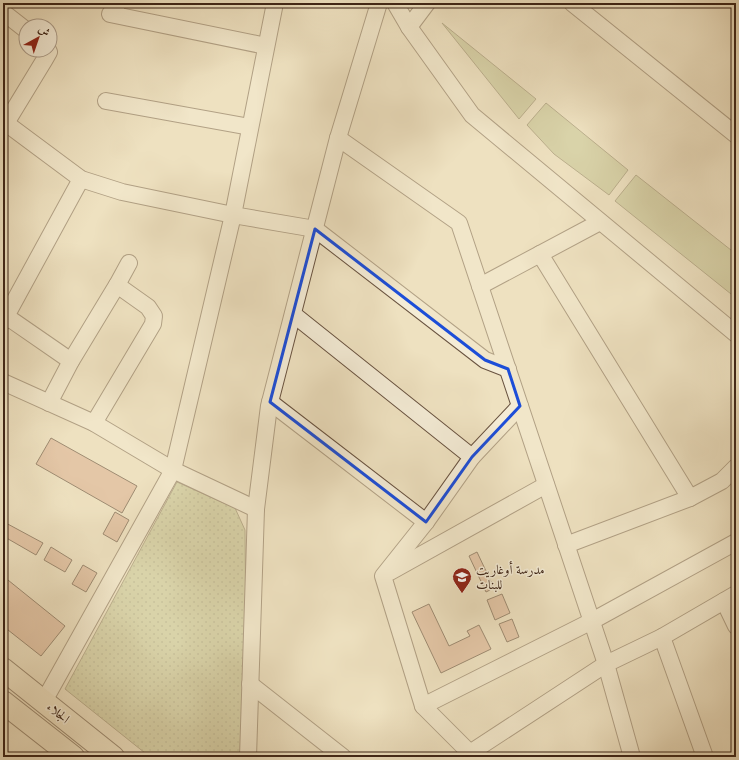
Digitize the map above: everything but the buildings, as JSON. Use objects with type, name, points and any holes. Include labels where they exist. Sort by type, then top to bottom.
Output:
[{"type":"highway","name":"الجلاء","points":[[3,669],[113,757]]},
{"type":"highway","name":"الجلاء","points":[[3,702],[73,757]]},
{"type":"street","points":[[118,3],[110,14],[266,46]]},
{"type":"street","points":[[44,701],[173,470],[233,215],[275,3]]},
{"type":"street","points":[[248,757],[256,509],[270,402],[338,138],[379,3]]},
{"type":"street","points":[[395,3],[409,27],[472,116],[736,334]]},
{"type":"street","points":[[409,27],[427,3]]},
{"type":"street","points":[[572,3],[736,135]]},
{"type":"street","points":[[3,12],[18,24]]},
{"type":"street","points":[[46,58],[4,124],[81,179],[122,192],[233,215],[315,229],[485,360],[508,369]]},
{"type":"street","points":[[106,101],[250,127]]},
{"type":"street","points":[[338,138],[459,223],[606,664],[632,757]]},
{"type":"street","points":[[71,361],[4,318],[81,179]]},
{"type":"street","points":[[480,286],[600,222]]},
{"type":"street","points":[[540,254],[690,498]]},
{"type":"street","points":[[49,403],[71,361],[117,286],[129,263]]},
{"type":"street","points":[[94,423],[153,324],[154,316],[148,307],[117,286]]},
{"type":"street","points":[[293,314],[472,457]]},
{"type":"street","points":[[3,382],[94,423],[173,470],[256,509]]},
{"type":"street","points":[[270,402],[426,522]]},
{"type":"street","points":[[383,576],[426,522],[472,457],[520,406]]},
{"type":"street","points":[[566,545],[690,498],[722,481],[736,467]]},
{"type":"street","points":[[383,576],[546,485]]},
{"type":"street","points":[[424,706],[592,621],[736,542]]},
{"type":"street","points":[[383,576],[424,706],[468,755],[606,664],[662,637],[730,597],[736,626]]},
{"type":"street","points":[[662,637],[705,757]]},
{"type":"street","points":[[250,684],[343,757]]},
{"type":"highlighted area","points":[[315,229],[485,360],[508,369],[520,406],[472,457],[426,522],[270,402]]},
{"type":"green space","points":[[442,23],[536,99],[519,119]]},
{"type":"green space","points":[[546,103],[628,170],[609,195],[554,154],[527,125]]},
{"type":"green space","points":[[636,175],[736,254],[736,298],[615,201]]},
{"type":"green space","points":[[177,482],[235,508],[245,530],[247,757],[150,757],[65,689]]},
{"type":"place","name":"مدرسة أوغاريت للبنات","points":[[462,594]]}]
